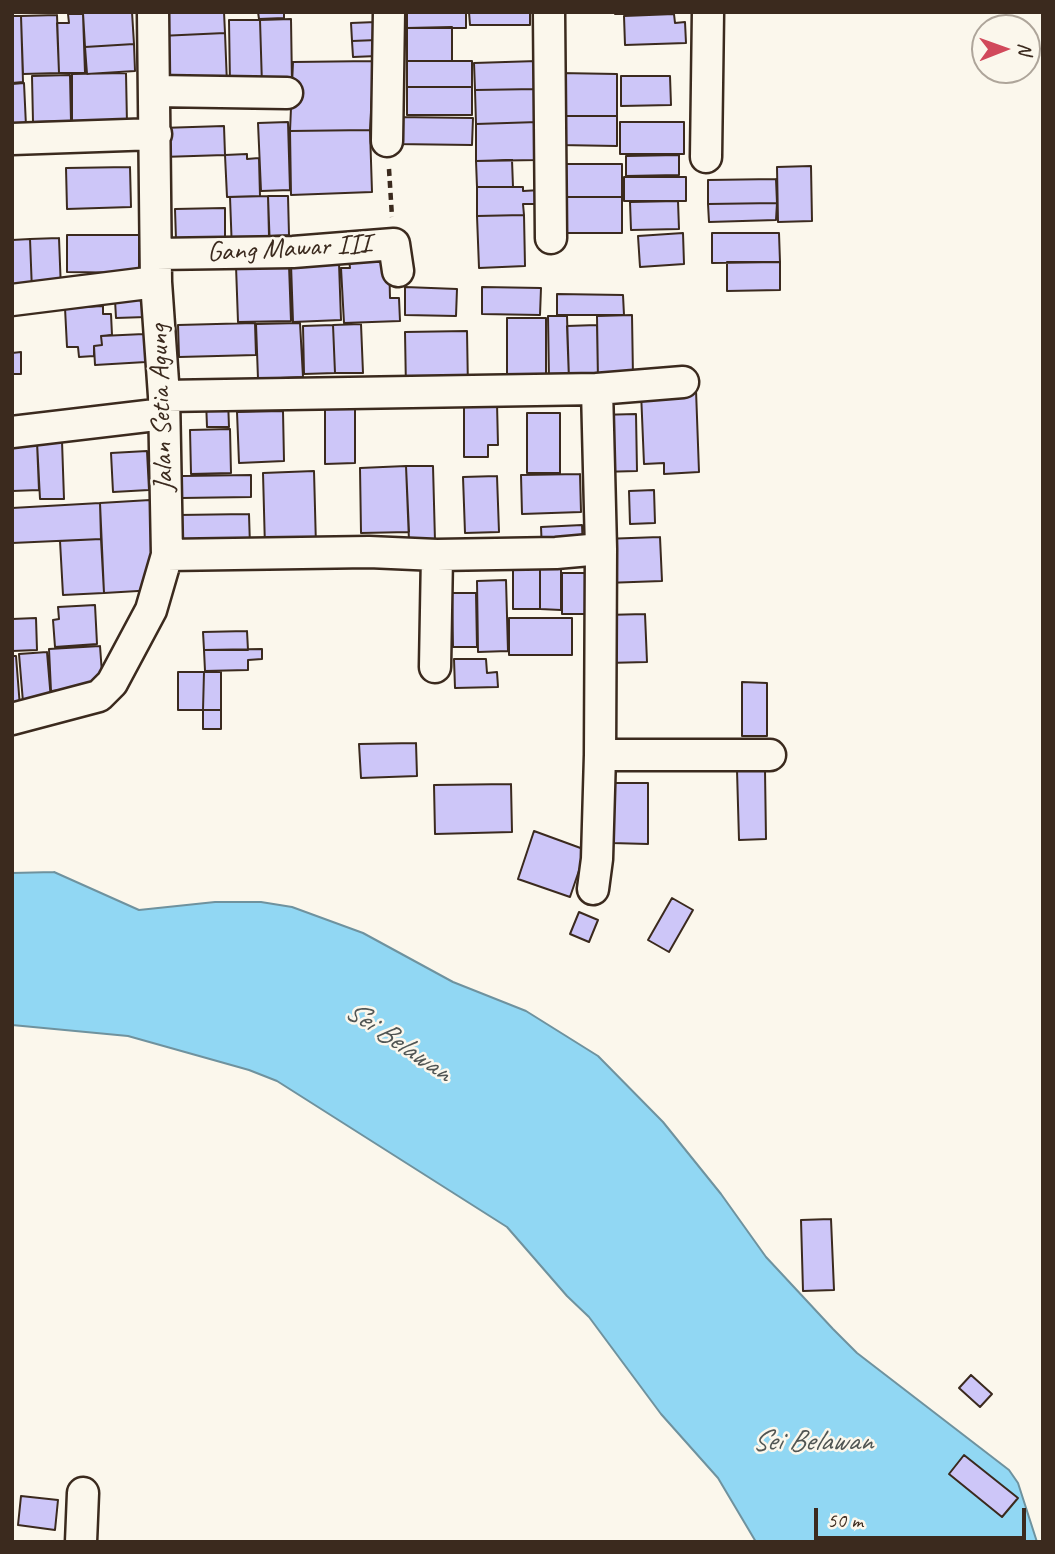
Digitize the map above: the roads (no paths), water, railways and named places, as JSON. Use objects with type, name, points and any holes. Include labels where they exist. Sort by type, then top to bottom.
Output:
[{"type":"street","name":"Jalan Setia Agung","points":[[12,719],[99,696],[112,683],[151,610],[167,555],[164,405],[156,268],[153,12]]},
{"type":"street","points":[[387,141],[388,12]]},
{"type":"street","points":[[549,12],[551,238]]},
{"type":"street","points":[[706,157],[708,12]]},
{"type":"street","points":[[155,91],[287,93]]},
{"type":"street","points":[[12,139],[156,134]]},
{"type":"street","name":"Gang Mawar III","points":[[12,300],[156,268],[267,253],[396,258]]},
{"type":"street","points":[[12,432],[164,405],[597,389],[683,382]]},
{"type":"street","points":[[593,889],[597,859],[600,755],[601,549],[597,389]]},
{"type":"street","points":[[167,555],[369,552],[437,555],[556,553],[601,549]]},
{"type":"street","points":[[435,667],[437,555]]},
{"type":"street","points":[[600,755],[770,755]]},
{"type":"street","points":[[81,1542],[83,1493]]},
{"type":"water","name":"Sei Belawan","points":[[54,872],[139,910],[215,902],[261,902],[292,907],[363,933],[453,982],[526,1011],[598,1056],[663,1122],[721,1194],[766,1257],[833,1329],[857,1353],[1009,1470],[1018,1483],[1037,1542],[756,1542],[718,1478],[661,1414],[589,1317],[567,1296],[507,1227],[277,1081],[249,1070],[128,1036],[12,1025],[12,873]]}]
